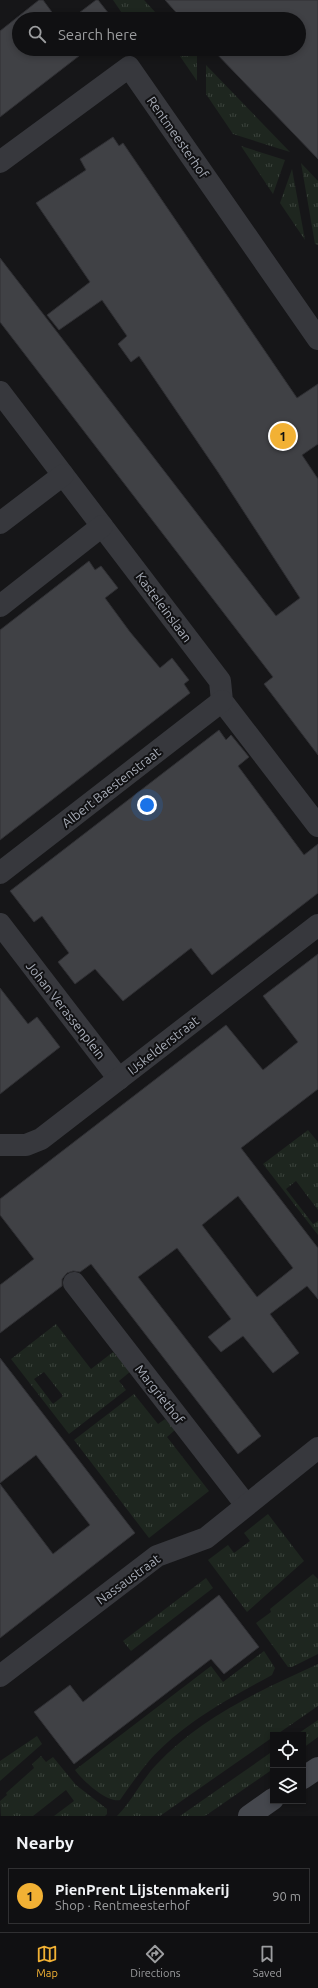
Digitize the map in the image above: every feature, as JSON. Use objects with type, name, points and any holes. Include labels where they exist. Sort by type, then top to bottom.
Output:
[{"type":"main road","points":[[306,1776],[318,1768]]},
{"type":"main road","points":[[249,1816],[270,1801]]},
{"type":"street","name":"Rentmeesterhof","points":[[3,160],[129,67],[318,339]]},
{"type":"street","name":"Kasteleinslaan","points":[[0,392],[220,681],[222,702]]},
{"type":"street","points":[[0,523],[63,475]]},
{"type":"street","points":[[0,606],[102,526]]},
{"type":"street","points":[[222,702],[318,826]]},
{"type":"street","name":"Albert Baestenstraat","points":[[0,873],[222,702]]},
{"type":"street","name":"Johan Verassenplein","points":[[0,924],[7,946],[119,1078]]},
{"type":"street","name":"IJskelderstraat","points":[[0,1145],[26,1145],[41,1140],[318,925]]},
{"type":"street","name":"Margriethof","points":[[74,1284],[246,1505]]},
{"type":"street","name":"Nassaustraat","points":[[0,1676],[157,1556],[206,1538],[318,1448]]},
{"type":"green space","points":[[113,0],[144,0],[155,12],[121,12]]},
{"type":"green space","points":[[180,56],[197,56],[197,81]]},
{"type":"green space","points":[[206,65],[290,152],[233,134],[206,94]]},
{"type":"green space","points":[[241,146],[285,160],[273,194]]},
{"type":"green space","points":[[301,163],[318,181],[318,245],[315,244]]},
{"type":"green space","points":[[292,169],[305,240],[280,203]]},
{"type":"green space","points":[[308,1130],[318,1142],[318,1210],[296,1181],[286,1189],[313,1224],[318,1221],[318,1235],[263,1164]]},
{"type":"green space","points":[[56,1324],[91,1369],[113,1352],[131,1371],[119,1381],[126,1390],[69,1434],[11,1359]],"holes":[[[44,1372],[63,1396],[53,1404],[34,1379]]]},
{"type":"green space","points":[[134,1394],[158,1424],[165,1419],[175,1430],[167,1437],[209,1491],[149,1538],[74,1440]]},
{"type":"green space","points":[[268,1514],[304,1561],[247,1612],[208,1560],[228,1545],[234,1553],[250,1541],[244,1533]]},
{"type":"green space","points":[[313,1574],[318,1579],[318,1654],[292,1667],[288,1667],[256,1623],[271,1612],[270,1609]]},
{"type":"green space","points":[[206,1578],[213,1588],[131,1651],[123,1641]]},
{"type":"green space","points":[[264,1651],[275,1668],[272,1675],[239,1693],[191,1723],[176,1735],[149,1761],[120,1800],[115,1800],[102,1795],[89,1785],[75,1770],[211,1666],[223,1682]]},
{"type":"green space","points":[[318,1664],[318,1706],[280,1732],[270,1732],[270,1739],[160,1816],[117,1816],[156,1765],[173,1748],[211,1719],[274,1684]]},
{"type":"green space","points":[[318,1720],[318,1737],[306,1746],[306,1732],[300,1732]]},
{"type":"green space","points":[[37,1736],[42,1744],[0,1781],[0,1761]]},
{"type":"green space","points":[[270,1753],[270,1771],[205,1816],[180,1816]]},
{"type":"green space","points":[[41,1756],[46,1762],[53,1757],[76,1785],[107,1809],[107,1814],[105,1816],[54,1816],[74,1801],[66,1790],[33,1816],[1,1816],[0,1801],[7,1795],[6,1793],[34,1768],[32,1764]]},
{"type":"building","points":[[39,0],[43,0],[52,12],[24,12]]},
{"type":"building","points":[[98,0],[107,12],[80,12]]},
{"type":"building","points":[[165,0],[318,0],[318,159],[219,56],[306,56],[306,12],[176,12]]},
{"type":"building","points":[[12,21],[12,56],[79,56],[0,117],[0,31]]},
{"type":"building","points":[[113,137],[119,146],[123,143],[297,398],[318,384],[318,444],[302,455],[318,479],[318,755],[264,684],[273,677],[0,322],[0,258],[276,616],[300,598],[218,472],[139,356],[131,362],[118,344],[127,336],[102,300],[59,330],[47,315],[90,282],[36,203],[86,170],[80,159]]},
{"type":"building","points":[[89,561],[95,570],[101,566],[118,588],[105,598],[130,632],[160,668],[172,658],[189,680],[184,684],[190,693],[0,840],[0,630]]},
{"type":"building","points":[[219,730],[226,740],[231,735],[249,757],[238,766],[304,855],[318,844],[318,893],[212,975],[191,948],[123,1001],[95,969],[75,984],[58,962],[69,953],[42,916],[34,922],[10,891]]},
{"type":"building","points":[[318,954],[318,1089],[241,1148],[318,1248],[318,1299],[307,1286],[270,1314],[299,1353],[273,1373],[243,1336],[221,1352],[208,1337],[231,1319],[177,1248],[138,1277],[261,1436],[238,1454],[91,1264],[80,1272],[73,1271],[67,1273],[62,1279],[62,1286],[0,1333],[0,1285],[34,1259],[0,1215],[0,1199],[226,1025],[263,1070],[298,1042],[263,996]],"holes":[[[238,1196],[293,1268],[257,1297],[202,1225]]]},
{"type":"building","points":[[0,988],[28,1024],[37,1017],[60,1047],[0,1094]]},
{"type":"building","points":[[0,1358],[135,1533],[0,1638],[0,1484],[53,1554],[90,1525],[36,1455],[0,1483]]},
{"type":"building","points":[[219,1595],[259,1647],[224,1674],[211,1659],[74,1764],[34,1712],[70,1685],[83,1702]]},
{"type":"place","name":"PienPrent Lijstenmakerij","points":[[283,436]]}]
